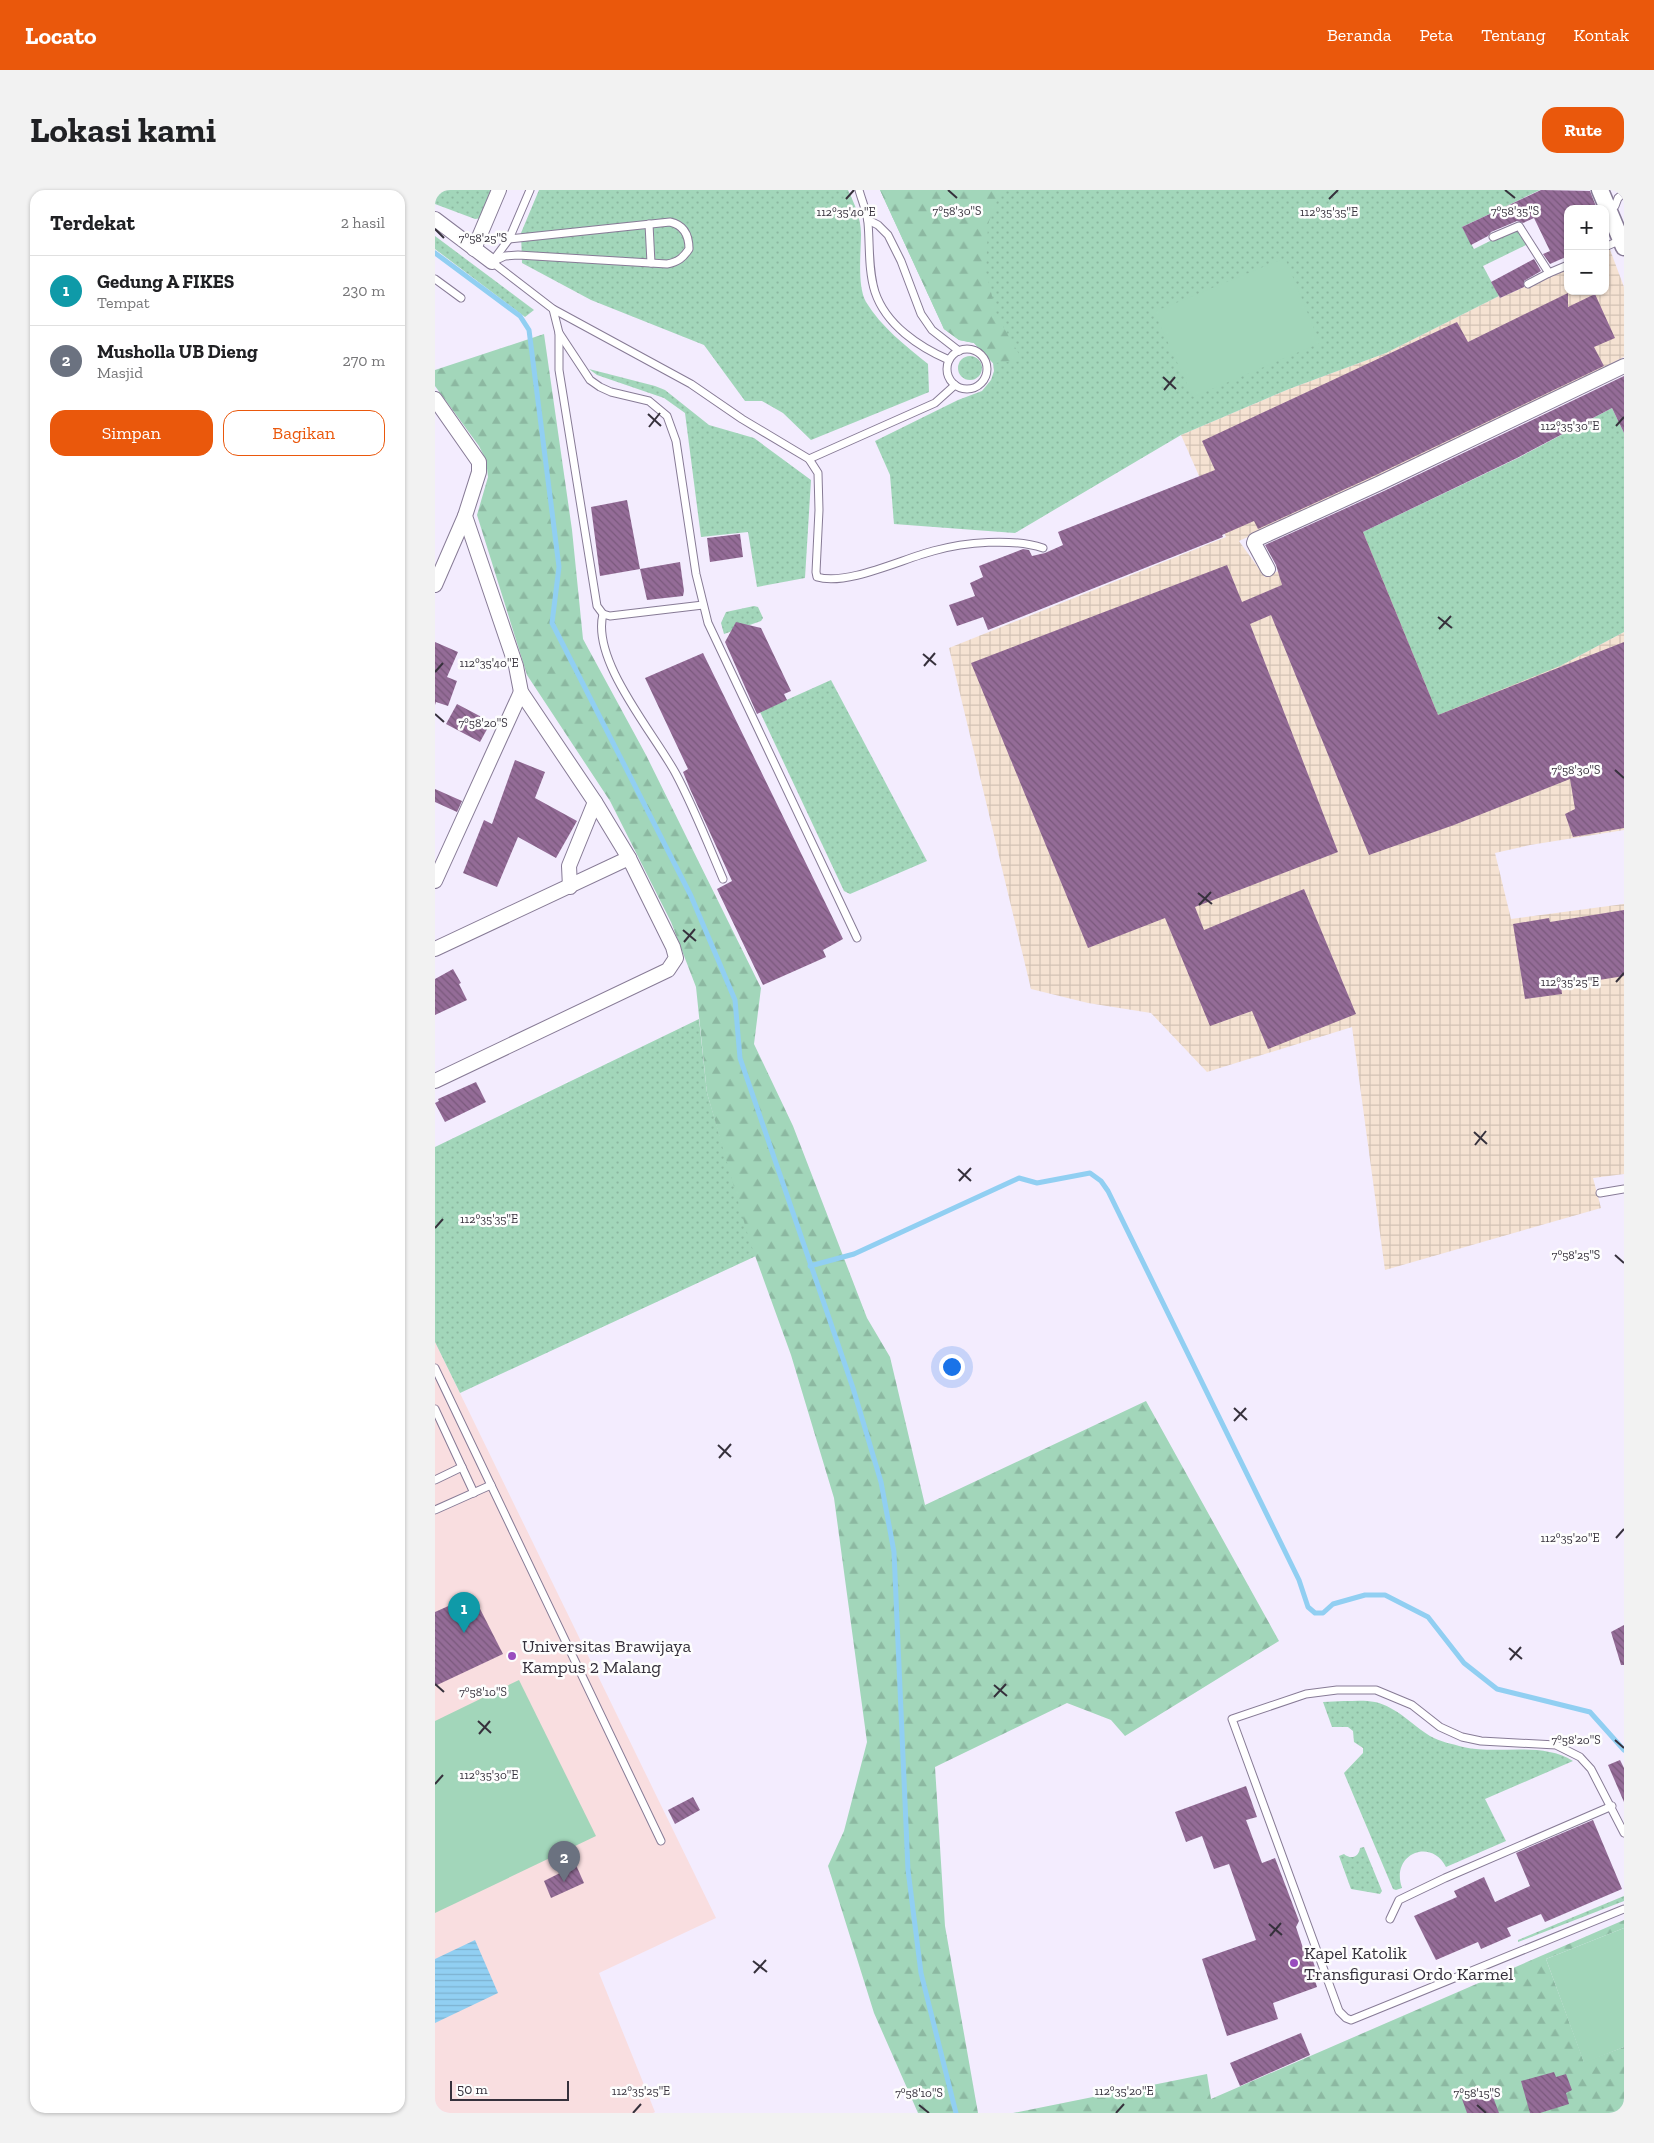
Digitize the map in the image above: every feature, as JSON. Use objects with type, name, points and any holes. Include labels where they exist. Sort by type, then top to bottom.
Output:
[{"type":"street","points":[[474,249],[499,190]]},
{"type":"street","points":[[1600,190],[1606,205]]},
{"type":"street","points":[[1609,211],[1623,244]]},
{"type":"street","points":[[435,219],[492,262]]},
{"type":"street","points":[[1268,569],[1254,543],[1255,540],[1380,483],[1624,366]]},
{"type":"street","points":[[435,399],[479,462],[479,472],[465,516],[435,584]]},
{"type":"street","points":[[435,1081],[672,966],[675,958],[673,947],[629,858],[595,802],[521,692],[516,666],[465,516]]},
{"type":"street","points":[[435,881],[521,692]]},
{"type":"street","points":[[570,887],[569,866],[595,802]]},
{"type":"street","points":[[435,949],[629,858]]},
{"type":"lane","points":[[492,262],[509,239],[529,190]]},
{"type":"lane","points":[[859,190],[868,220],[875,291],[883,309],[898,327],[914,341],[949,360]]},
{"type":"lane","points":[[1609,209],[1615,206],[1618,198],[1624,193]]},
{"type":"lane","points":[[868,220],[878,225],[888,235],[901,261],[921,314],[932,330],[959,351]]},
{"type":"lane","points":[[492,262],[505,256],[518,255],[651,263],[675,262],[683,258],[689,249],[689,242],[683,228],[676,223],[649,224],[509,239]]},
{"type":"lane","points":[[649,224],[651,263]]},
{"type":"lane","points":[[1493,237],[1519,226],[1549,273]]},
{"type":"lane","points":[[1609,246],[1623,244]]},
{"type":"lane","points":[[492,262],[553,308],[691,384],[742,419],[809,459],[818,473],[817,577],[825,579],[844,577],[934,550],[966,545],[1008,542],[1029,543],[1043,548]]},
{"type":"lane","points":[[1528,284],[1564,267]]},
{"type":"lane","points":[[435,279],[461,298]]},
{"type":"lane","points":[[553,308],[559,333],[560,380],[597,606],[603,614],[610,616],[703,605]]},
{"type":"lane","points":[[559,333],[590,380],[600,388],[649,401],[667,416],[676,441],[695,574],[708,623],[857,938]]},
{"type":"lane","points":[[972,350],[983,356],[987,375],[979,386],[967,390],[955,385],[947,373],[949,360],[959,351],[972,350]]},
{"type":"lane","points":[[809,459],[935,403],[955,385]]},
{"type":"lane","points":[[603,614],[600,631],[613,669],[676,773],[723,879]]},
{"type":"lane","points":[[1601,1192],[1624,1189]]},
{"type":"lane","points":[[435,1368],[661,1841]]},
{"type":"lane","points":[[435,1409],[474,1493]]},
{"type":"lane","points":[[435,1480],[462,1466]]},
{"type":"lane","points":[[435,1510],[491,1485]]},
{"type":"lane","points":[[1624,1833],[1612,1806],[1591,1769],[1580,1757],[1556,1745],[1481,1741],[1462,1738],[1440,1727],[1412,1705],[1376,1690],[1337,1690],[1306,1694],[1232,1719],[1339,2010],[1345,2018],[1351,2020],[1624,1909]]},
{"type":"lane","points":[[1390,1919],[1399,1900],[1445,1878],[1612,1806]]},
{"type":"shaded area","points":[[1609,247],[1624,287],[1624,357],[1509,416],[1239,541],[1265,577],[1363,532],[1560,666],[1624,632],[1624,830],[1530,845],[1495,853],[1511,919],[1624,904],[1624,1174],[1593,1178],[1601,1208],[1385,1270],[1352,1027],[1207,1072],[1151,1013],[1088,1003],[1031,989],[949,648],[1226,537],[1181,435],[1289,389],[1386,353],[1499,296],[1500,298],[1564,269],[1564,295],[1609,295]]},
{"type":"shaded area","name":"Universitas Brawijaya Kampus 2 Malang","points":[[435,1342],[716,1918],[599,1973],[655,2112],[653,2113],[435,2113]]},
{"type":"green space","points":[[435,190],[494,190],[483,218],[475,219],[435,204]]},
{"type":"green space","points":[[539,190],[848,190],[860,222],[860,278],[863,295],[872,311],[886,328],[928,364],[929,392],[811,440],[783,413],[762,401],[745,401],[704,345],[591,300],[522,263],[521,233]]},
{"type":"green space","points":[[880,190],[1540,190],[1462,227],[1474,249],[1516,228],[1528,244],[1483,266],[1499,296],[1386,353],[1289,389],[1181,435],[1015,533],[894,524],[890,475],[875,441],[958,400],[982,391],[991,380],[994,371],[993,363],[974,343],[959,340],[944,329]]},
{"type":"green space","points":[[880,190],[1001,190],[988,224],[986,272],[997,316],[1023,361],[993,363],[974,343],[959,340],[944,329]]},
{"type":"green space","points":[[435,236],[534,310],[525,317],[435,249]]},
{"type":"green space","points":[[1285,258],[1320,343],[1193,397],[1154,312]]},
{"type":"green space","points":[[544,334],[572,530],[583,639],[646,755],[761,988],[754,1044],[793,1126],[867,1318],[890,1357],[925,1505],[1146,1401],[1279,1641],[1125,1736],[1111,1720],[1067,1703],[935,1767],[945,1926],[978,2113],[918,2113],[874,2013],[828,1866],[844,1831],[867,1742],[834,1498],[791,1355],[749,1239],[707,1093],[696,987],[671,922],[610,801],[527,675],[477,515],[488,477],[486,460],[479,446],[435,386],[435,370]]},
{"type":"green space","points":[[970,356],[975,357],[981,363],[981,373],[975,379],[970,380],[965,379],[959,373],[958,368],[959,363],[965,357]]},
{"type":"green space","points":[[589,369],[665,390],[709,425],[754,438],[811,480],[805,578],[757,587],[748,532],[701,537],[685,413],[664,398],[597,375]]},
{"type":"green space","points":[[1612,408],[1624,433],[1624,632],[1560,666],[1438,715],[1363,532],[1518,458]]},
{"type":"green space","points":[[754,606],[758,607],[763,618],[761,621],[724,634],[721,623],[726,612]]},
{"type":"green space","points":[[831,680],[927,861],[850,894],[844,891],[760,712]]},
{"type":"green space","points":[[699,1019],[707,1093],[756,1256],[460,1393],[435,1342],[435,1147]]},
{"type":"green space","points":[[519,1680],[596,1836],[435,1913],[435,1721]]},
{"type":"green space","points":[[1367,1701],[1383,1704],[1434,1738],[1463,1747],[1491,1750],[1547,1751],[1573,1761],[1485,1799],[1506,1841],[1446,1867],[1439,1858],[1431,1853],[1422,1851],[1414,1854],[1402,1866],[1400,1876],[1402,1888],[1396,1890],[1393,1889],[1344,1773],[1363,1753],[1363,1748],[1354,1742],[1353,1731],[1348,1727],[1332,1727],[1323,1702]]},
{"type":"green space","points":[[1364,1847],[1382,1891],[1380,1894],[1351,1889],[1339,1856],[1344,1854],[1354,1857],[1358,1854],[1360,1848]]},
{"type":"green space","points":[[1624,1896],[1624,1901],[1518,1942],[1518,1940]]},
{"type":"green space","points":[[1624,1920],[1624,1928],[1546,1959],[1584,2062],[1624,2047],[1624,2113],[1013,2113],[1207,2074],[1211,2099]]},
{"type":"green space","points":[[1624,1928],[1624,2047],[1584,2063],[1546,1959]]},
{"type":"water","points":[[475,1940],[498,1993],[435,2023],[435,1959]]},
{"type":"building","points":[[1541,190],[1590,191],[1595,205],[1564,205],[1564,258],[1550,264],[1543,254],[1550,251],[1534,218],[1523,223],[1517,221],[1491,232],[1488,236],[1471,245],[1462,227]]},
{"type":"building","points":[[1534,259],[1541,271],[1524,281],[1524,287],[1500,298],[1491,282]]},
{"type":"building","points":[[1564,295],[1568,295],[1568,307],[1595,295],[1615,338],[1594,347],[1604,366],[1258,529],[1254,521],[1222,535],[1223,537],[988,630],[983,617],[957,626],[949,605],[975,596],[970,583],[983,577],[979,566],[1023,549],[1029,550],[1032,556],[1045,553],[1063,545],[1058,532],[1215,470],[1202,441],[1457,322],[1468,342]]},
{"type":"building","points":[[1624,376],[1624,433],[1612,408],[1517,458],[1363,532],[1438,715],[1624,642],[1624,828],[1573,837],[1565,814],[1575,809],[1570,779],[1454,825],[1369,855],[1271,615],[1250,624],[1338,852],[1195,907],[1204,930],[1304,889],[1356,1014],[1268,1049],[1252,1011],[1210,1026],[1165,918],[1088,948],[971,663],[1227,565],[1242,602],[1282,585],[1276,565],[1265,545],[1384,491]]},
{"type":"building","points":[[627,500],[640,569],[600,576],[591,507]]},
{"type":"building","points":[[740,534],[743,557],[710,562],[707,538]]},
{"type":"building","points":[[680,562],[683,596],[647,600],[640,569]]},
{"type":"building","points":[[736,622],[761,628],[791,691],[784,694],[787,700],[757,714],[725,642]]},
{"type":"building","points":[[435,642],[458,652],[447,677],[457,681],[448,706],[436,702],[435,705]]},
{"type":"building","points":[[703,653],[843,939],[823,950],[826,957],[763,985],[717,889],[732,881],[683,772],[688,769],[645,678]]},
{"type":"building","points":[[457,704],[491,722],[480,742],[446,724]]},
{"type":"building","points":[[515,760],[545,772],[535,798],[577,821],[556,858],[518,837],[497,887],[463,873],[484,820],[492,824]]},
{"type":"building","points":[[435,789],[462,801],[457,812],[435,802]]},
{"type":"building","points":[[1624,910],[1624,976],[1561,986],[1562,994],[1525,999],[1513,924],[1549,918],[1550,922]]},
{"type":"building","points":[[453,969],[461,983],[459,984],[467,1000],[435,1015],[435,979]]},
{"type":"building","points":[[476,1082],[486,1102],[445,1122],[435,1103],[439,1101],[438,1099]]},
{"type":"building","points":[[473,1595],[503,1654],[435,1686],[435,1612]]},
{"type":"building","points":[[1624,1625],[1624,1665],[1621,1665],[1611,1632]]},
{"type":"building","points":[[1620,1760],[1624,1768],[1624,1802],[1608,1765]]},
{"type":"building","points":[[1246,1786],[1257,1817],[1246,1820],[1262,1863],[1275,1858],[1299,1921],[1296,1927],[1304,1951],[1309,1949],[1318,1976],[1314,1977],[1317,1987],[1273,2003],[1278,2019],[1227,2036],[1202,1959],[1256,1940],[1229,1864],[1214,1869],[1202,1836],[1186,1842],[1175,1812]]},
{"type":"building","points":[[693,1797],[700,1810],[675,1824],[668,1810]]},
{"type":"building","points":[[1593,1820],[1622,1889],[1545,1922],[1541,1914],[1507,1928],[1511,1936],[1481,1949],[1478,1942],[1436,1960],[1414,1916],[1457,1897],[1454,1891],[1484,1877],[1495,1902],[1530,1886],[1516,1853]]},
{"type":"building","points":[[576,1865],[584,1883],[551,1898],[544,1881]]},
{"type":"building","points":[[1301,2033],[1310,2055],[1240,2086],[1230,2063]]},
{"type":"building","points":[[1554,2072],[1556,2077],[1566,2074],[1572,2090],[1566,2093],[1569,2104],[1540,2113],[1530,2113],[1521,2081]]},
{"type":"building","points":[[1490,2089],[1499,2113],[1467,2113],[1462,2099]]},
{"type":"waterway","points":[[435,253],[520,316],[529,330],[559,567],[552,623],[691,896],[735,1000],[740,1058],[853,1388],[881,1482],[894,1552],[908,1870],[921,1973],[956,2113]]},
{"type":"waterway","points":[[810,1266],[854,1254],[1019,1178],[1037,1183],[1090,1173],[1101,1181],[1108,1191],[1299,1580],[1308,1607],[1315,1613],[1323,1613],[1333,1604],[1365,1595],[1385,1595],[1428,1617],[1464,1663],[1497,1689],[1590,1712],[1624,1750]]},
{"type":"place","name":"Gedung A FIKES","points":[[464,1633]]},
{"type":"place","name":"Universitas Brawijaya Kampus 2 Malang","points":[[512,1656]]},
{"type":"place","name":"Musholla UB Dieng","points":[[564,1882]]},
{"type":"place","name":"Kapel Katolik Transfigurasi Ordo Karmel","points":[[1294,1963]]}]
